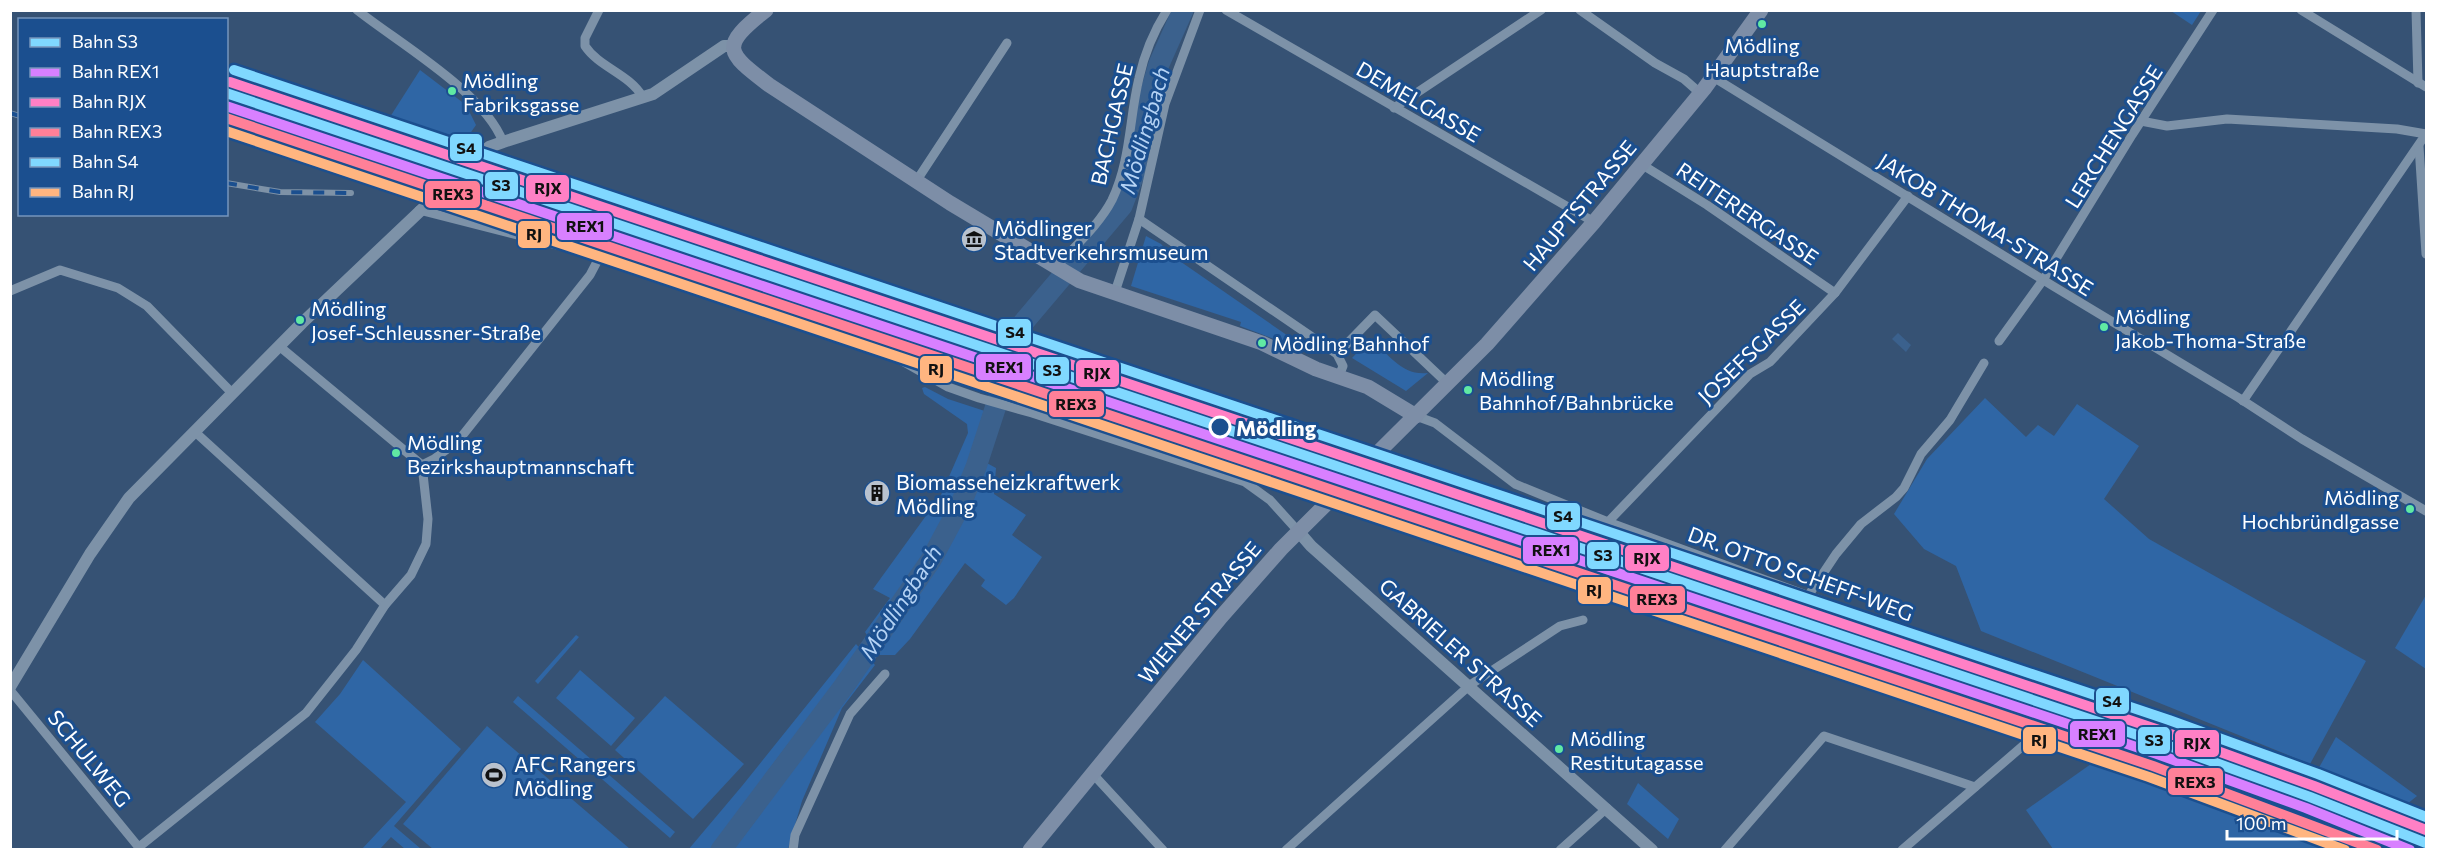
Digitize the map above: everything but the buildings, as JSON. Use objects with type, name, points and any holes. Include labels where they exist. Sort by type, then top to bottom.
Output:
[{"type":"main road","points":[[766,10],[744,27],[734,46],[736,57],[742,64],[769,85],[1077,280],[1262,343],[1316,369],[1368,387],[1416,416]]},
{"type":"main road","name":"HAUPTSTRASSE","points":[[1416,416],[1487,344],[1594,222],[1713,77],[1761,10]]},
{"type":"main road","name":"WIENER STRASSE","points":[[1030,849],[1234,601],[1298,531],[1377,451],[1416,416]]},
{"type":"street","points":[[357,10],[482,107],[499,131],[503,142]]},
{"type":"street","points":[[599,10],[585,38],[585,46],[637,89],[642,96]]},
{"type":"street","name":"BACHGASSE","points":[[1058,268],[1112,200],[1124,168],[1138,80],[1145,56],[1167,10]]},
{"type":"street","points":[[1115,292],[1138,219],[1166,104],[1200,10]]},
{"type":"street","name":"DEMELGASSE","points":[[1226,10],[1594,222]]},
{"type":"street","points":[[1394,108],[1541,10]]},
{"type":"street","points":[[1580,10],[1655,63],[1684,79],[1700,93]]},
{"type":"street","name":"LERCHENGASSE","points":[[1999,341],[2043,280],[2213,10]]},
{"type":"street","points":[[2301,10],[2422,85]]},
{"type":"street","points":[[2416,10],[2422,85]]},
{"type":"street","points":[[917,180],[1007,43]]},
{"type":"street","points":[[10,688],[90,554],[129,498],[279,345],[419,210],[489,147],[653,94],[724,46],[734,46]]},
{"type":"street","name":"JAKOB THOMA-STRASSE","points":[[1713,77],[2302,439],[2427,511]]},
{"type":"street","points":[[2141,121],[2167,126],[2227,119],[2397,129],[2427,134],[2243,401]]},
{"type":"street","points":[[2419,146],[2427,254]]},
{"type":"street","name":"REITERERGASSE","points":[[1641,164],[1707,205],[1835,293]]},
{"type":"street","name":"JOSEFSGASSE","points":[[1608,522],[1750,374],[1770,362],[1835,293],[1908,196]]},
{"type":"street","points":[[419,210],[600,256],[897,358],[948,387],[1245,482],[1270,500],[1298,531]]},
{"type":"street","points":[[1138,219],[1337,354],[1343,366],[1339,376]]},
{"type":"street","points":[[422,465],[458,441],[590,275],[600,256]]},
{"type":"street","points":[[10,291],[60,270],[118,288],[147,306],[232,393]]},
{"type":"street","points":[[1337,354],[1375,315],[1448,384]]},
{"type":"street","points":[[140,848],[306,713],[356,650],[385,605],[411,575],[426,544],[428,519],[422,465],[279,345]]},
{"type":"street","points":[[1808,596],[1836,554],[1861,524],[1904,488],[1921,454],[1950,420],[1984,363]]},
{"type":"street","name":"DR. OTTO SCHEFF-WEG","points":[[1416,416],[1435,423],[1515,484],[1608,522],[2113,705],[2427,822]]},
{"type":"street","points":[[194,430],[385,605]]},
{"type":"street","name":"GABRIELER STRASSE","points":[[1298,531],[1311,546],[1652,849]]},
{"type":"street","points":[[1286,849],[1470,685],[1560,626],[1583,620]]},
{"type":"street","points":[[793,849],[795,835],[850,714],[885,674]]},
{"type":"street","name":"SCHULWEG","points":[[10,688],[140,848]]},
{"type":"street","points":[[1902,849],[2037,734]]},
{"type":"street","points":[[1725,849],[1824,736],[1976,787]]},
{"type":"street","points":[[1092,773],[1163,849]]},
{"type":"street","points":[[1560,849],[1606,808]]},
{"type":"shaded area","points":[[2201,10],[2192,25],[2171,11]]},
{"type":"shaded area","points":[[420,70],[466,105],[476,125],[462,145],[390,117]]},
{"type":"shaded area","points":[[1146,236],[1161,244],[1171,255],[1291,338],[1287,344],[1240,326],[1241,322],[1131,286]]},
{"type":"shaded area","points":[[1898,333],[1911,345],[1906,352],[1892,339]]},
{"type":"shaded area","points":[[1371,338],[1403,368],[1428,373],[1406,391],[1352,358]]},
{"type":"shaded area","points":[[925,387],[948,399],[994,414],[983,461],[996,468],[994,494],[1026,515],[1012,535],[1042,557],[1014,598],[1006,605],[981,586],[985,580],[965,563],[910,639],[895,655],[880,655],[865,632],[890,598],[873,589],[941,495],[968,433],[967,424],[924,394],[922,388]]},
{"type":"shaded area","points":[[1985,398],[2026,437],[2038,425],[2054,436],[2077,404],[2139,446],[2104,499],[2149,539],[2366,661],[2310,764],[1981,631],[1956,566],[1924,549],[1894,514],[1927,459]]},
{"type":"shaded area","points":[[2426,595],[2426,669],[2395,648]]},
{"type":"shaded area","points":[[576,635],[579,637],[538,684],[535,681]]},
{"type":"shaded area","points":[[856,644],[875,665],[842,708],[802,801],[788,849],[688,850],[742,786]]},
{"type":"shaded area","points":[[363,660],[461,749],[394,826],[421,849],[405,849],[391,837],[380,849],[362,849],[406,802],[315,722],[340,694]]},
{"type":"shaded area","points":[[580,670],[635,718],[611,746],[556,698]]},
{"type":"shaded area","points":[[518,696],[675,832],[670,838],[513,702]]},
{"type":"shaded area","points":[[665,696],[744,764],[693,819],[615,750]]},
{"type":"shaded area","name":"AFC Rangers Mödling","points":[[487,726],[630,849],[433,849],[403,824]]},
{"type":"shaded area","points":[[2336,737],[2417,796],[2402,808],[2316,773]]},
{"type":"shaded area","points":[[2115,747],[2189,771],[2390,849],[2053,849],[2026,810]]},
{"type":"shaded area","points":[[1638,783],[1679,819],[1668,839],[1627,804]]},
{"type":"waterway","name":"Mödlingbach","points":[[721,850],[844,686],[931,560],[960,506],[976,467],[1023,323],[1122,206],[1135,172],[1146,108],[1159,64],[1183,10]]},
{"type":"railway","points":[[10,113],[18,115]]},
{"type":"railway","points":[[228,183],[280,192],[351,193]]},
{"type":"rail line","name":"S4","points":[[234,70],[2169,720],[2318,774],[2426,817]]},
{"type":"rail line","name":"RJX","points":[[230,82],[2165,732],[2314,786],[2426,830]]},
{"type":"rail line","name":"S3","points":[[228,94],[2161,743],[2310,797],[2426,843]]},
{"type":"rail line","name":"REX1","points":[[228,107],[2157,754],[2306,808],[2410,850]]},
{"type":"rail line","name":"REX3","points":[[228,119],[2153,766],[2377,850]]},
{"type":"rail line","name":"RJ","points":[[228,132],[2149,777],[2345,850]]},
{"type":"place","name":"Mödling Hauptstraße","points":[[1762,24]]},
{"type":"place","name":"Mödling Fabriksgasse","points":[[452,91]]},
{"type":"place","name":"Mödlinger Stadtverkehrsmuseum","points":[[974,239]]},
{"type":"place","name":"Mödling Josef-Schleussner-Straße","points":[[300,320]]},
{"type":"place","name":"Mödling Jakob-Thoma-Straße","points":[[2104,327]]},
{"type":"place","name":"Mödling Bahnhof","points":[[1262,343]]},
{"type":"place","name":"Mödling Bahnhof/Bahnbrücke","points":[[1468,390]]},
{"type":"place","name":"Mödling","points":[[1220,427]]},
{"type":"place","name":"Mödling Bezirkshauptmannschaft","points":[[396,453]]},
{"type":"place","name":"Biomasseheizkraftwerk Mödling","points":[[877,493]]},
{"type":"place","name":"Mödling Hochbründlgasse","points":[[2410,509]]},
{"type":"place","name":"Mödling Restitutagasse","points":[[1559,749]]},
{"type":"place","name":"AFC Rangers Mödling","points":[[494,775]]}]
